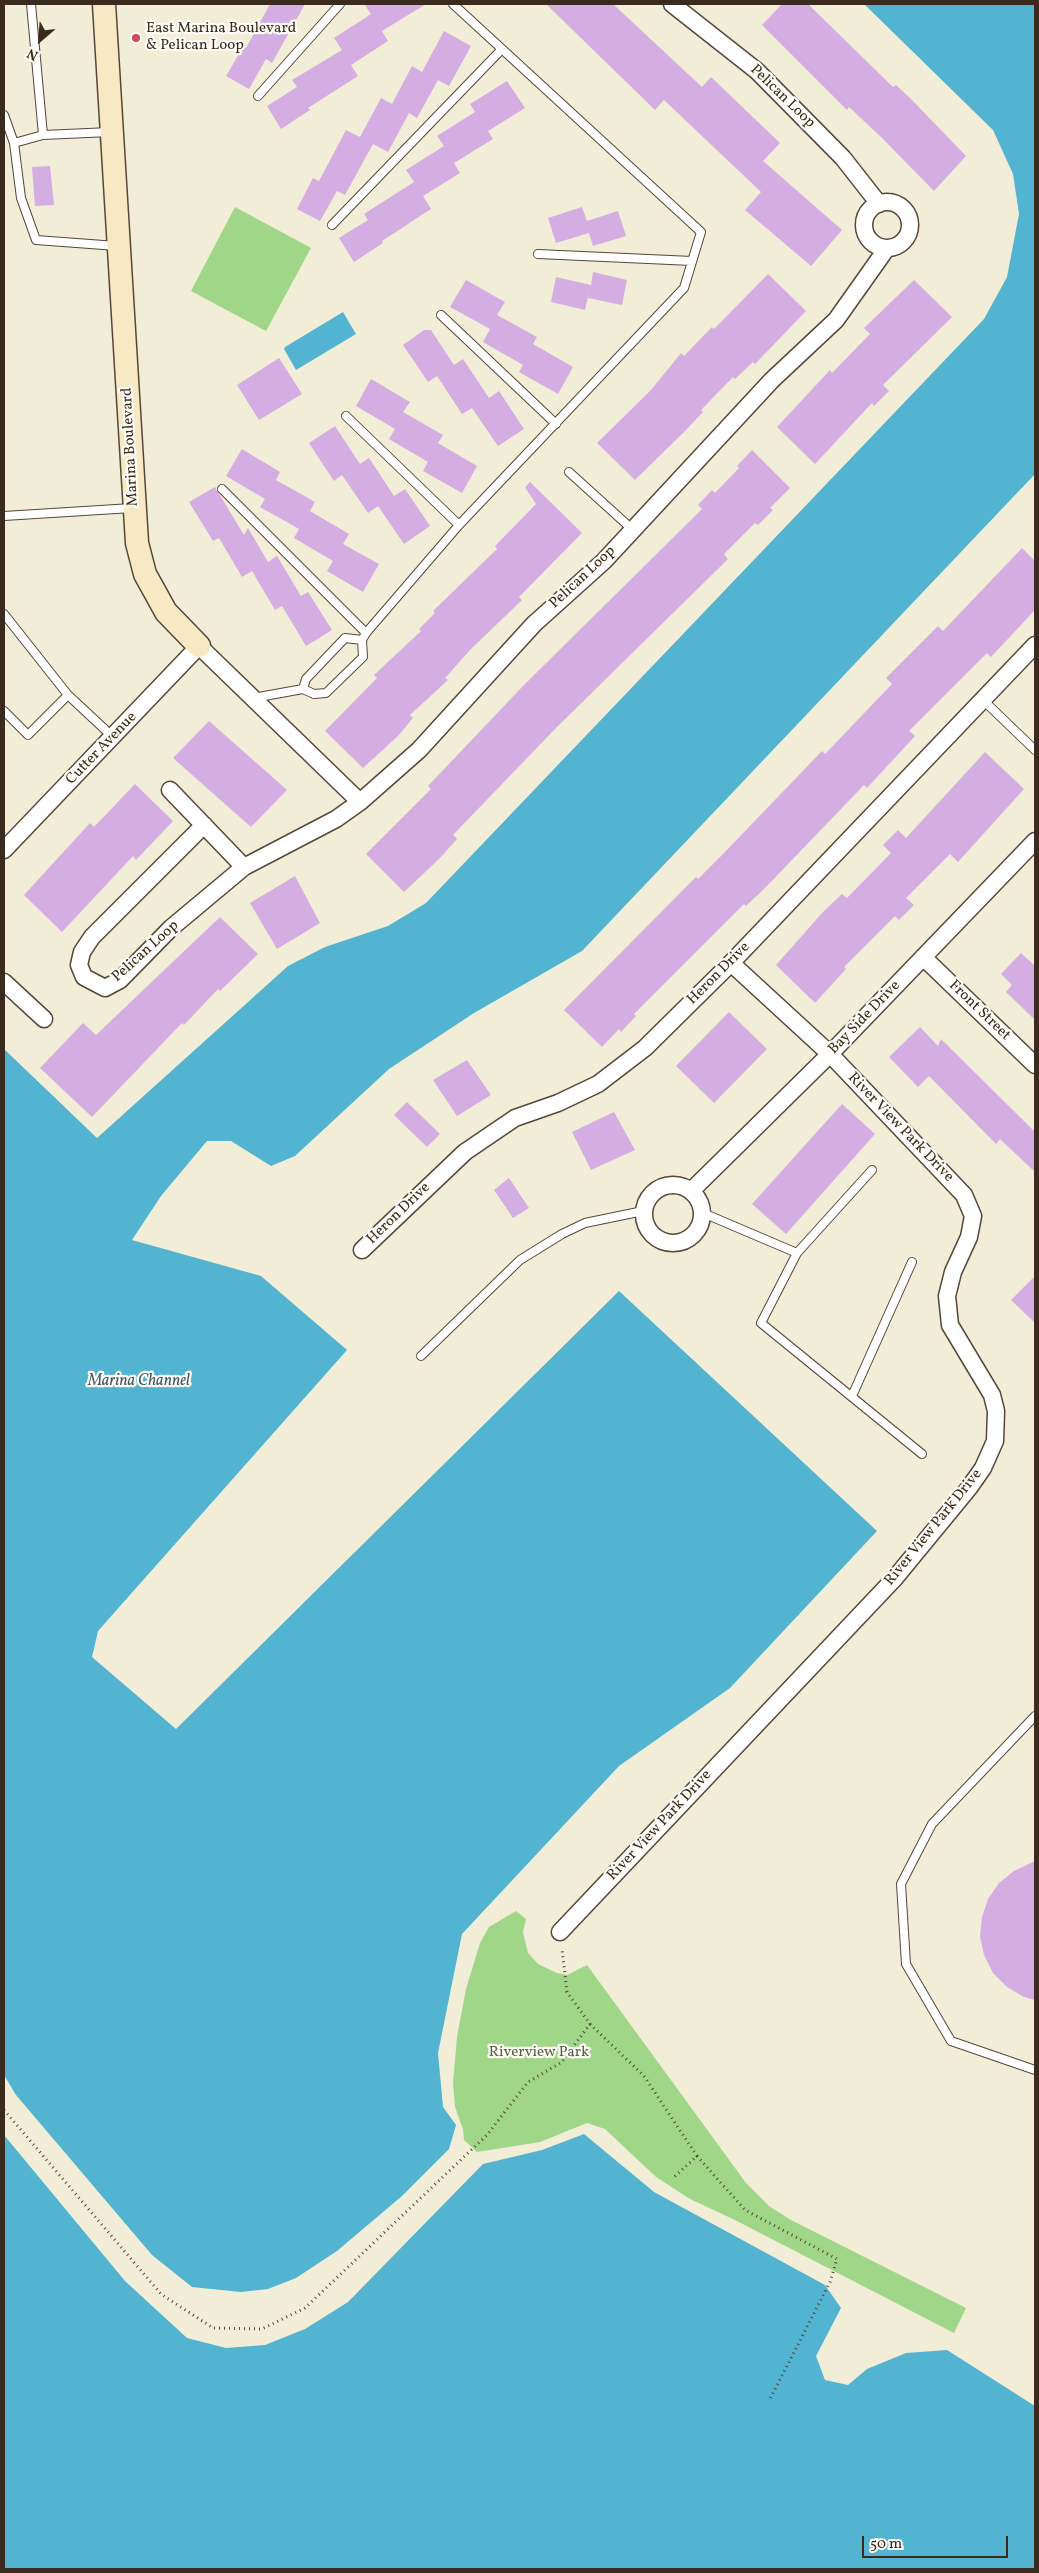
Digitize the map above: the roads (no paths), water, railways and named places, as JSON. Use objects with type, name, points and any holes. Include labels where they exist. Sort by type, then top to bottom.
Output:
[{"type":"street","name":"Marina Boulevard","points":[[104,4],[134,508],[137,543],[145,574],[166,612],[360,802]]},
{"type":"street","name":"Pelican Loop","points":[[672,4],[757,71],[842,158],[879,204]]},
{"type":"street","points":[[892,202],[899,205],[909,218],[909,233],[906,240],[894,248],[887,248],[872,243],[864,231],[865,216],[879,204],[892,202]]},
{"type":"street","name":"Pelican Loop","points":[[204,825],[92,937],[82,952],[79,966],[84,977],[105,988],[120,980],[171,928],[244,867],[336,819],[360,802],[419,750],[534,624],[604,561],[772,380],[836,320],[887,248]]},
{"type":"street","name":"Heron Drive","points":[[362,1250],[465,1152],[515,1118],[558,1103],[598,1084],[645,1048],[731,963],[1035,645]]},
{"type":"street","name":"Cutter Avenue","points":[[4,850],[199,646]]},
{"type":"street","points":[[170,790],[244,867]]},
{"type":"street","name":"Bay Side Drive","points":[[691,1191],[830,1054],[1035,841]]},
{"type":"street","name":"Front Street","points":[[923,958],[1035,1064]]},
{"type":"street","name":"River View Park Drive","points":[[560,1932],[895,1578],[969,1488],[983,1468],[995,1441],[996,1411],[992,1395],[950,1325],[947,1296],[953,1272],[969,1237],[972,1216],[964,1195],[830,1054],[731,963]]},
{"type":"street","points":[[4,982],[44,1019]]},
{"type":"street","points":[[675,1185],[691,1191],[698,1198],[703,1213],[701,1226],[692,1237],[682,1243],[667,1243],[649,1231],[643,1211],[651,1194],[662,1187],[675,1185]]},
{"type":"lane","points":[[31,4],[43,135]]},
{"type":"lane","points":[[258,96],[340,4]]},
{"type":"lane","points":[[253,698],[303,689],[314,694],[326,693],[363,657],[364,636],[459,525],[684,288],[701,232],[453,4]]},
{"type":"lane","points":[[332,225],[502,49]]},
{"type":"lane","points":[[4,115],[14,143],[21,198],[36,240],[119,246]]},
{"type":"lane","points":[[14,143],[43,135],[112,132]]},
{"type":"lane","points":[[538,254],[692,261]]},
{"type":"lane","points":[[441,315],[556,424]]},
{"type":"lane","points":[[346,416],[459,525]]},
{"type":"lane","points":[[569,472],[633,530]]},
{"type":"lane","points":[[222,489],[364,636]]},
{"type":"lane","points":[[4,516],[134,508]]},
{"type":"lane","points":[[4,614],[68,695],[113,737]]},
{"type":"lane","points":[[303,689],[306,679],[345,638],[364,636]]},
{"type":"lane","points":[[4,711],[28,735],[68,695]]},
{"type":"lane","points":[[983,700],[1035,750]]},
{"type":"lane","points":[[872,1170],[797,1253],[762,1323],[922,1454]]},
{"type":"lane","points":[[421,1356],[520,1260],[562,1234],[585,1223],[643,1211]]},
{"type":"lane","points":[[703,1213],[797,1253]]},
{"type":"lane","points":[[852,1396],[912,1262]]},
{"type":"lane","points":[[1035,1716],[932,1824],[901,1884],[906,1964],[951,2040],[1035,2070]]},
{"type":"water","name":"Marina Channel","points":[[864,4],[1035,4],[1035,474],[582,951],[474,1013],[389,1069],[295,1156],[271,1166],[231,1141],[207,1141],[161,1196],[132,1240],[261,1276],[347,1350],[98,1631],[92,1657],[176,1729],[619,1291],[877,1531],[730,1688],[619,1766],[462,1934],[438,2053],[443,2107],[456,2125],[449,2149],[402,2196],[337,2251],[296,2278],[268,2289],[241,2292],[192,2287],[152,2255],[16,2095],[4,2075],[4,1049],[97,1138],[288,966],[325,947],[388,926],[426,903],[984,319],[1007,277],[1019,214],[1013,174],[993,130]]},
{"type":"water","points":[[343,312],[356,334],[296,370],[284,349],[285,347]]},
{"type":"water","points":[[584,2134],[654,2192],[825,2285],[841,2308],[816,2356],[825,2380],[848,2385],[867,2369],[906,2353],[947,2350],[1035,2406],[1035,2569],[4,2569],[4,2135],[125,2281],[187,2338],[226,2348],[265,2345],[305,2329],[348,2302],[483,2164],[542,2150]]},
{"type":"place","name":"East Marina Boulevard & Pelican Loop","points":[[136,38]]},
{"type":"park label","name":"Riverview Park","points":[[539,2053]]}]
